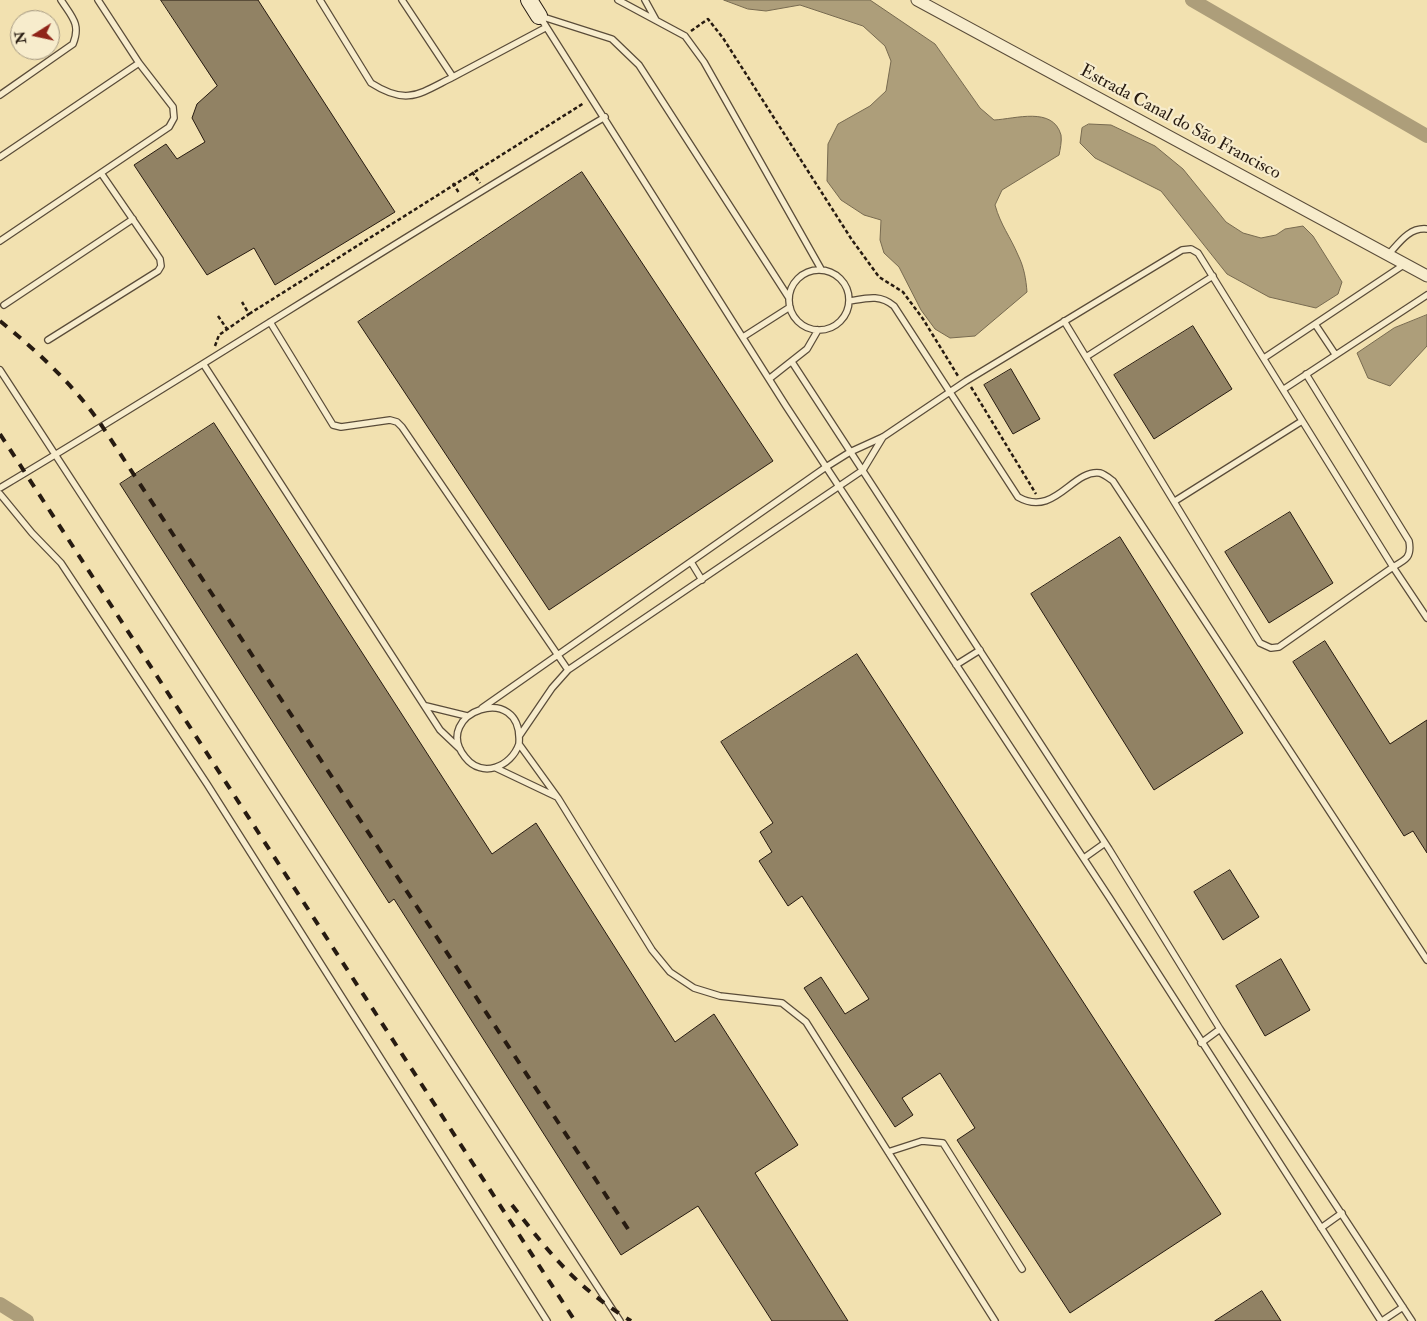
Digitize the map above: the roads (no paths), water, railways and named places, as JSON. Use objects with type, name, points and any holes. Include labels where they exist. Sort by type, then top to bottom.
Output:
[{"type":"street","points":[[529,0],[542,22]]},
{"type":"street","name":"Estrada Canal do São Francisco","points":[[917,0],[1427,276]]},
{"type":"lane","points":[[0,94],[73,44],[78,32],[75,21],[61,0]]},
{"type":"lane","points":[[0,241],[170,127],[174,118],[172,108],[139,63],[98,0]]},
{"type":"lane","points":[[320,0],[372,83],[382,90],[399,97],[416,95],[453,77],[542,22],[612,39],[638,65],[789,298]]},
{"type":"lane","points":[[402,0],[453,77]]},
{"type":"lane","points":[[618,0],[685,36],[704,62],[821,269]]},
{"type":"lane","points":[[645,0],[656,20]]},
{"type":"lane","points":[[542,22],[593,98],[769,379],[1084,858],[1201,1043],[1382,1321],[1403,1307]]},
{"type":"lane","points":[[0,157],[139,63]]},
{"type":"lane","points":[[0,488],[204,365],[464,201],[605,117]]},
{"type":"lane","points":[[48,340],[158,271],[161,266],[160,259],[101,173]]},
{"type":"lane","points":[[4,305],[133,219]]},
{"type":"lane","points":[[1388,255],[1406,235],[1415,230],[1427,229]]},
{"type":"lane","points":[[460,749],[459,732],[467,716],[482,708],[826,467],[850,452],[883,437],[949,391],[1182,250],[1191,249],[1198,253],[1393,567],[1427,618]]},
{"type":"lane","points":[[1264,358],[1405,264]]},
{"type":"lane","points":[[821,269],[838,276],[845,283],[850,301],[843,319],[836,325],[818,330],[800,323],[790,308],[789,298],[796,280],[811,270],[821,269]]},
{"type":"lane","points":[[1086,357],[1213,276]]},
{"type":"lane","points":[[1284,389],[1427,295]]},
{"type":"lane","points":[[850,301],[874,296],[889,302],[1018,497],[1030,504],[1043,503],[1091,473],[1101,473],[1113,481],[1427,960]]},
{"type":"lane","points":[[742,337],[790,308]]},
{"type":"lane","points":[[1064,321],[1260,643],[1270,648],[1279,646],[1393,567],[1407,560],[1411,551],[1409,541],[1306,374]]},
{"type":"lane","points":[[270,322],[333,425],[341,427],[390,420],[397,422],[402,427],[568,670]]},
{"type":"lane","points":[[1315,324],[1335,354]]},
{"type":"lane","points":[[769,379],[807,349],[818,330]]},
{"type":"lane","points":[[792,362],[1105,843],[1220,1029],[1412,1321]]},
{"type":"lane","points":[[204,365],[440,730],[460,749],[464,757],[478,767],[496,768],[558,798]]},
{"type":"lane","points":[[0,370],[57,453],[620,1321]]},
{"type":"lane","points":[[1175,502],[1302,421]]},
{"type":"lane","points":[[496,768],[511,760],[519,744],[520,736],[552,688],[568,670],[862,470],[883,437]]},
{"type":"lane","points":[[0,494],[32,533],[62,564],[207,784],[547,1321]]},
{"type":"lane","points":[[691,562],[702,580]]},
{"type":"lane","points":[[956,665],[980,650]]},
{"type":"lane","points":[[426,706],[467,716]]},
{"type":"lane","points":[[482,708],[499,709],[507,713],[513,719],[520,736]]},
{"type":"lane","points":[[519,744],[558,798],[652,950],[670,972],[694,988],[720,996],[782,1003],[806,1022],[995,1321]]},
{"type":"lane","points":[[1084,858],[1105,843]]},
{"type":"lane","points":[[1201,1043],[1220,1029]]},
{"type":"lane","points":[[888,1152],[922,1141],[943,1144],[1022,1269]]},
{"type":"lane","points":[[1321,1228],[1342,1213]]},
{"type":"waterway","points":[[1192,0],[1427,136]]},
{"type":"waterway","points":[[0,1304],[27,1321]]},
{"type":"railway","points":[[0,321],[55,370],[80,397],[102,426],[628,1229]]},
{"type":"railway","points":[[0,434],[575,1321]]},
{"type":"railway","points":[[512,1205],[552,1255],[579,1283],[631,1321]]}]
